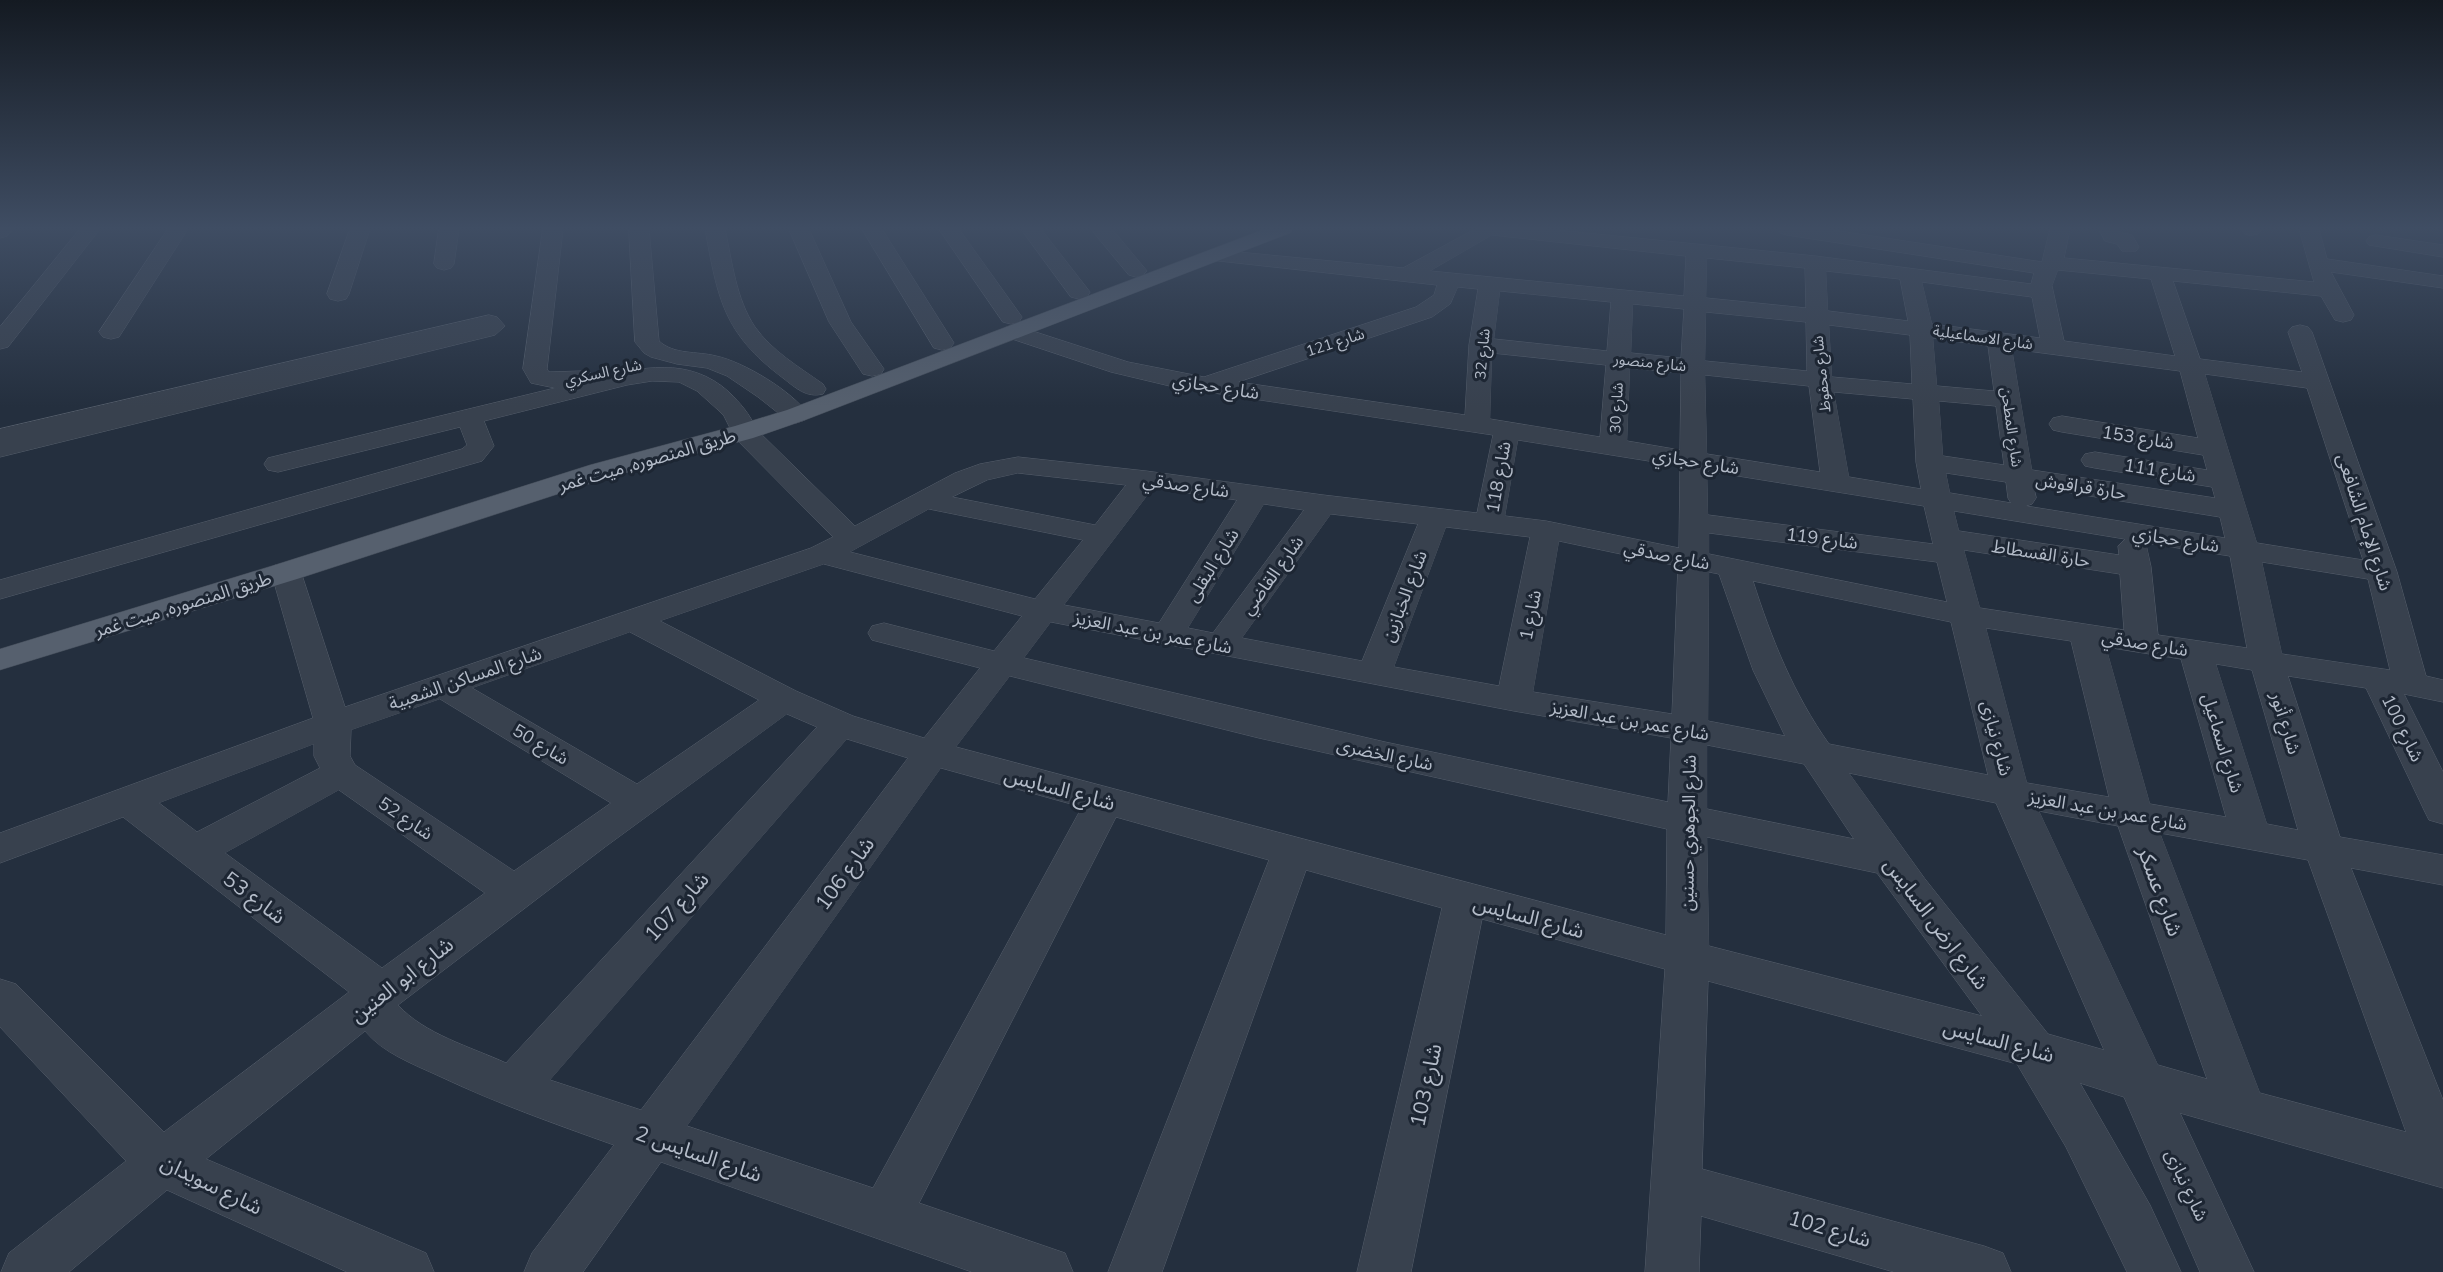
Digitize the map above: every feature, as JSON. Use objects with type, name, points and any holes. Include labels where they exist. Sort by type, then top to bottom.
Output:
[{"type":"main road","name":"طريق المنصوره, ميت غمر","points":[[787,407],[814,389],[942,343],[1013,325],[1089,288]]},
{"type":"main road","name":"طريق المنصوره, ميت غمر","points":[[0,660],[286,572],[600,471],[1121,288]]},
{"type":"main road","name":"طريق المنصوره, ميت غمر","points":[[0,637],[586,456],[740,422]]},
{"type":"street","points":[[0,342],[43,288]]},
{"type":"street","points":[[111,332],[139,288]]},
{"type":"street","points":[[338,294],[340,288]]},
{"type":"street","name":"شارع السكري","points":[[545,288],[535,369],[540,378],[548,381],[573,380],[674,356]]},
{"type":"street","points":[[643,288],[647,342],[651,348],[674,356],[712,362],[727,367],[787,407]]},
{"type":"street","points":[[729,288],[740,321],[758,344],[814,389]]},
{"type":"street","points":[[825,288],[840,322],[872,369]]},
{"type":"street","points":[[908,288],[942,343]]},
{"type":"street","points":[[989,288],[1013,325]]},
{"type":"street","points":[[1076,288],[1079,292]]},
{"type":"street","name":"شارع 121","points":[[1204,385],[1424,312],[1442,300],[1449,288]]},
{"type":"street","name":"شارع 32","points":[[1477,425],[1481,345],[1489,288]]},
{"type":"street","name":"شارع الاسماعيلية","points":[[1544,288],[1921,328],[2318,382]]},
{"type":"street","name":"شارع الجوهري حسنين","points":[[1672,1272],[1687,958],[1689,729],[1713,564],[1693,522],[1696,288]]},
{"type":"street","name":"شارع محفوظ","points":[[1815,288],[1820,381],[1836,484]]},
{"type":"street","name":"شارع نيازى","points":[[1913,288],[1921,328],[1930,462],[1937,501],[2011,793],[2227,1272]]},
{"type":"street","points":[[2029,288],[2041,292]]},
{"type":"street","points":[[2041,288],[2053,346]]},
{"type":"street","name":"شارع أنور","points":[[2165,288],[2244,550],[2267,662],[2324,850],[2443,1164]]},
{"type":"street","points":[[2311,288],[2327,290],[2343,315]]},
{"type":"street","name":"شارع 30","points":[[1613,448],[1622,296]]},
{"type":"street","name":"شارع حجازي","points":[[1013,325],[1120,367],[1204,385],[1477,425],[2382,572]]},
{"type":"street","name":"شارع الإمام الشافعى","points":[[2300,332],[2382,572],[2395,681]]},
{"type":"street","name":"شارع المطحن","points":[[1999,339],[2024,514]]},
{"type":"street","name":"شارع منصور","points":[[1481,345],[2008,400]]},
{"type":"street","points":[[0,437],[141,409],[324,365],[432,346]]},
{"type":"street","points":[[278,464],[627,378],[657,374],[695,378],[740,422],[837,547]]},
{"type":"street","points":[[0,449],[141,409]]},
{"type":"street","points":[[0,590],[472,455],[481,446],[469,417]]},
{"type":"street","name":"شارع 153","points":[[2062,424],[2224,480]]},
{"type":"street","name":"شارع 118","points":[[1489,524],[1507,430]]},
{"type":"street","name":"شارع 111","points":[[2095,460],[2224,480]]},
{"type":"street","name":"حارة قراقوش","points":[[1930,462],[2019,476],[2224,480]]},
{"type":"street","name":"شارع صدقي","points":[[926,500],[962,479],[998,467],[1018,465],[1146,479],[1323,504],[1546,530],[1965,615],[2395,681]]},
{"type":"street","name":"شارع 106","points":[[551,1272],[932,753],[1146,479]]},
{"type":"street","name":"شارع البقلى","points":[[1168,635],[1255,495]]},
{"type":"street","points":[[926,500],[1102,535]]},
{"type":"street","name":"شارع المساكن الشعبية","points":[[0,848],[333,724],[837,547],[926,500]]},
{"type":"street","name":"شارع القاضي","points":[[1221,645],[1323,504]]},
{"type":"street","name":"شارع الخبازين","points":[[1374,674],[1435,518]]},
{"type":"street","name":"شارع 119","points":[[1693,522],[1948,547]]},
{"type":"street","name":"شارع 1","points":[[1514,700],[1546,530]]},
{"type":"street","points":[[2132,532],[2142,642]]},
{"type":"street","name":"شارع عمر بن عبد العزيز","points":[[837,547],[1042,611],[1514,700],[1689,729],[2011,793],[2443,870]]},
{"type":"street","name":"حارة الفسطاط","points":[[1948,547],[2136,567]]},
{"type":"street","name":"شارع ارض السايس","points":[[1713,564],[1747,620],[1785,704],[1815,755],[1890,861],[2033,1049],[2083,1131],[2132,1223],[2154,1272]]},
{"type":"street","points":[[195,851],[341,773],[332,756],[333,724],[286,572]]},
{"type":"street","name":"شارع السايس","points":[[632,620],[784,699],[840,724],[932,753],[1465,899],[2033,1049],[2242,1110],[2443,1164]]},
{"type":"street","name":"شارع الخضرى","points":[[884,633],[1218,717],[1687,820],[1890,861]]},
{"type":"street","name":"شارع عسكر","points":[[2086,634],[2133,814],[2242,1110]]},
{"type":"street","name":"شارع اسماعيل","points":[[2195,650],[2251,836]]},
{"type":"street","points":[[2395,681],[2443,691]]},
{"type":"street","name":"شارع 100","points":[[2395,681],[2443,810]]},
{"type":"street","name":"شارع 50","points":[[444,686],[638,801]]},
{"type":"street","name":"شارع ابو العنين","points":[[28,1272],[160,1163],[514,892],[638,801],[784,699]]},
{"type":"street","name":"شارع 107","points":[[513,1088],[840,724]]},
{"type":"street","name":"شارع 52","points":[[341,773],[514,892]]},
{"type":"street","name":"شارع 53","points":[[129,801],[195,851],[375,998]]},
{"type":"street","points":[[885,1216],[1106,801]]},
{"type":"street","points":[[1135,1272],[1292,852]]},
{"type":"street","name":"شارع 103","points":[[1384,1272],[1465,899]]},
{"type":"street","name":"شارع سويدان","points":[[0,997],[160,1163],[407,1272]]},
{"type":"street","name":"شارع السايس 2","points":[[375,998],[391,1029],[426,1049],[513,1088],[1046,1272]]},
{"type":"street","name":"شارع 102","points":[[1676,1185],[1984,1272]]}]
